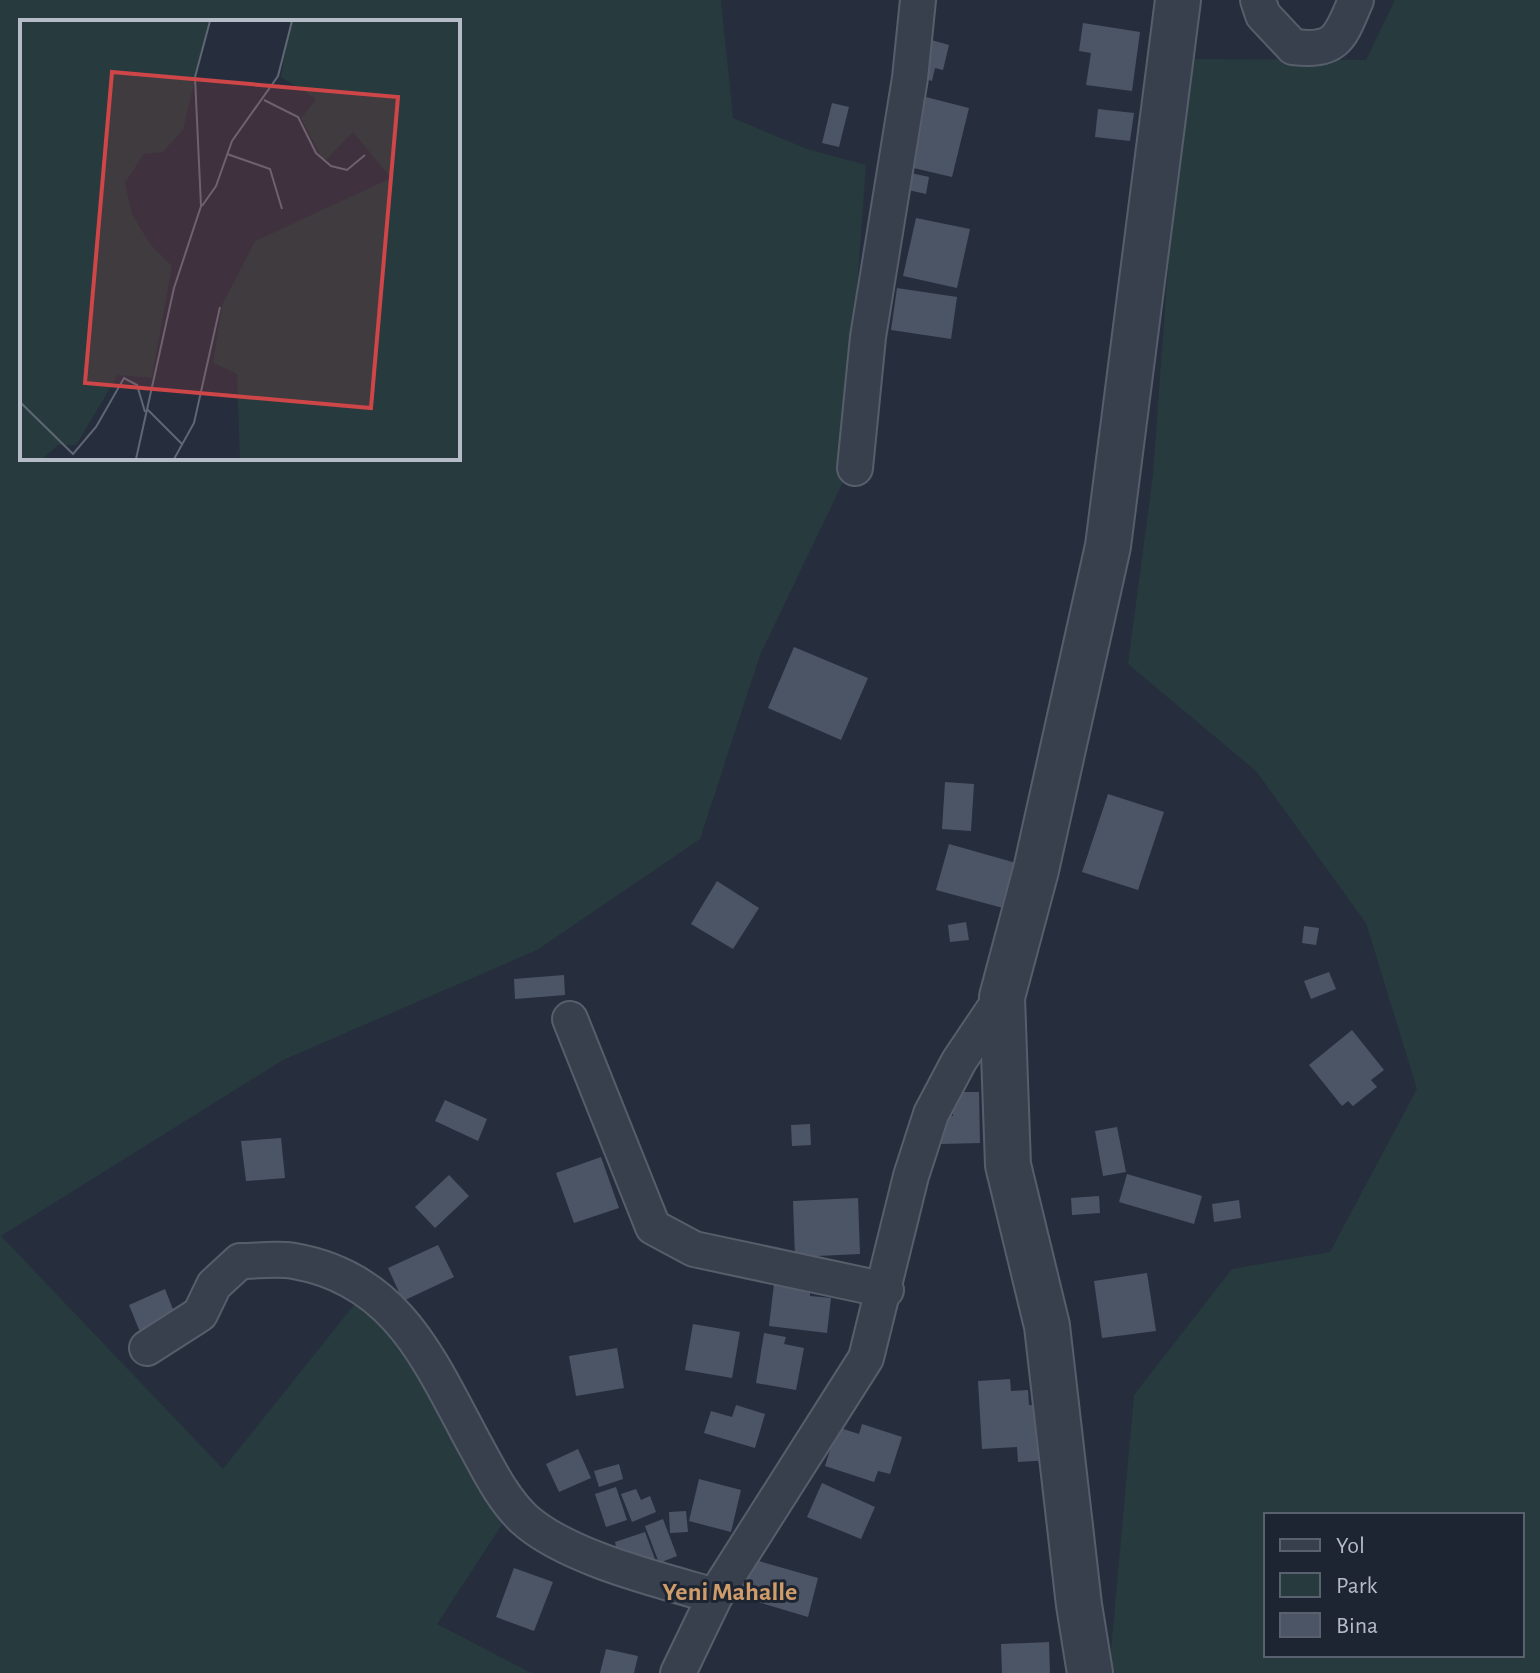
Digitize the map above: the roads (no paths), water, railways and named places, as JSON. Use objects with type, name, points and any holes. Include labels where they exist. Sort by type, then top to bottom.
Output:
[{"type":"street","points":[[855,468],[868,337],[910,78],[918,0]]},
{"type":"street","points":[[1090,1673],[1079,1605],[1047,1326],[1008,1165],[1002,997],[1036,870],[1108,546],[1178,0]]},
{"type":"street","points":[[1258,0],[1263,15],[1293,47],[1317,49],[1331,45],[1341,35],[1356,0]]},
{"type":"street","points":[[678,1673],[715,1596],[866,1358],[886,1290],[911,1176],[931,1114],[959,1061],[1002,997]]},
{"type":"street","points":[[570,1019],[653,1227],[694,1249],[886,1290]]},
{"type":"street","points":[[147,1348],[200,1314],[214,1285],[240,1261],[293,1261],[328,1271],[362,1287],[415,1335],[497,1485],[526,1521],[549,1536],[592,1556],[715,1596]]},
{"type":"district","name":"Yeni Mahalle","points":[[730,1591]]}]
